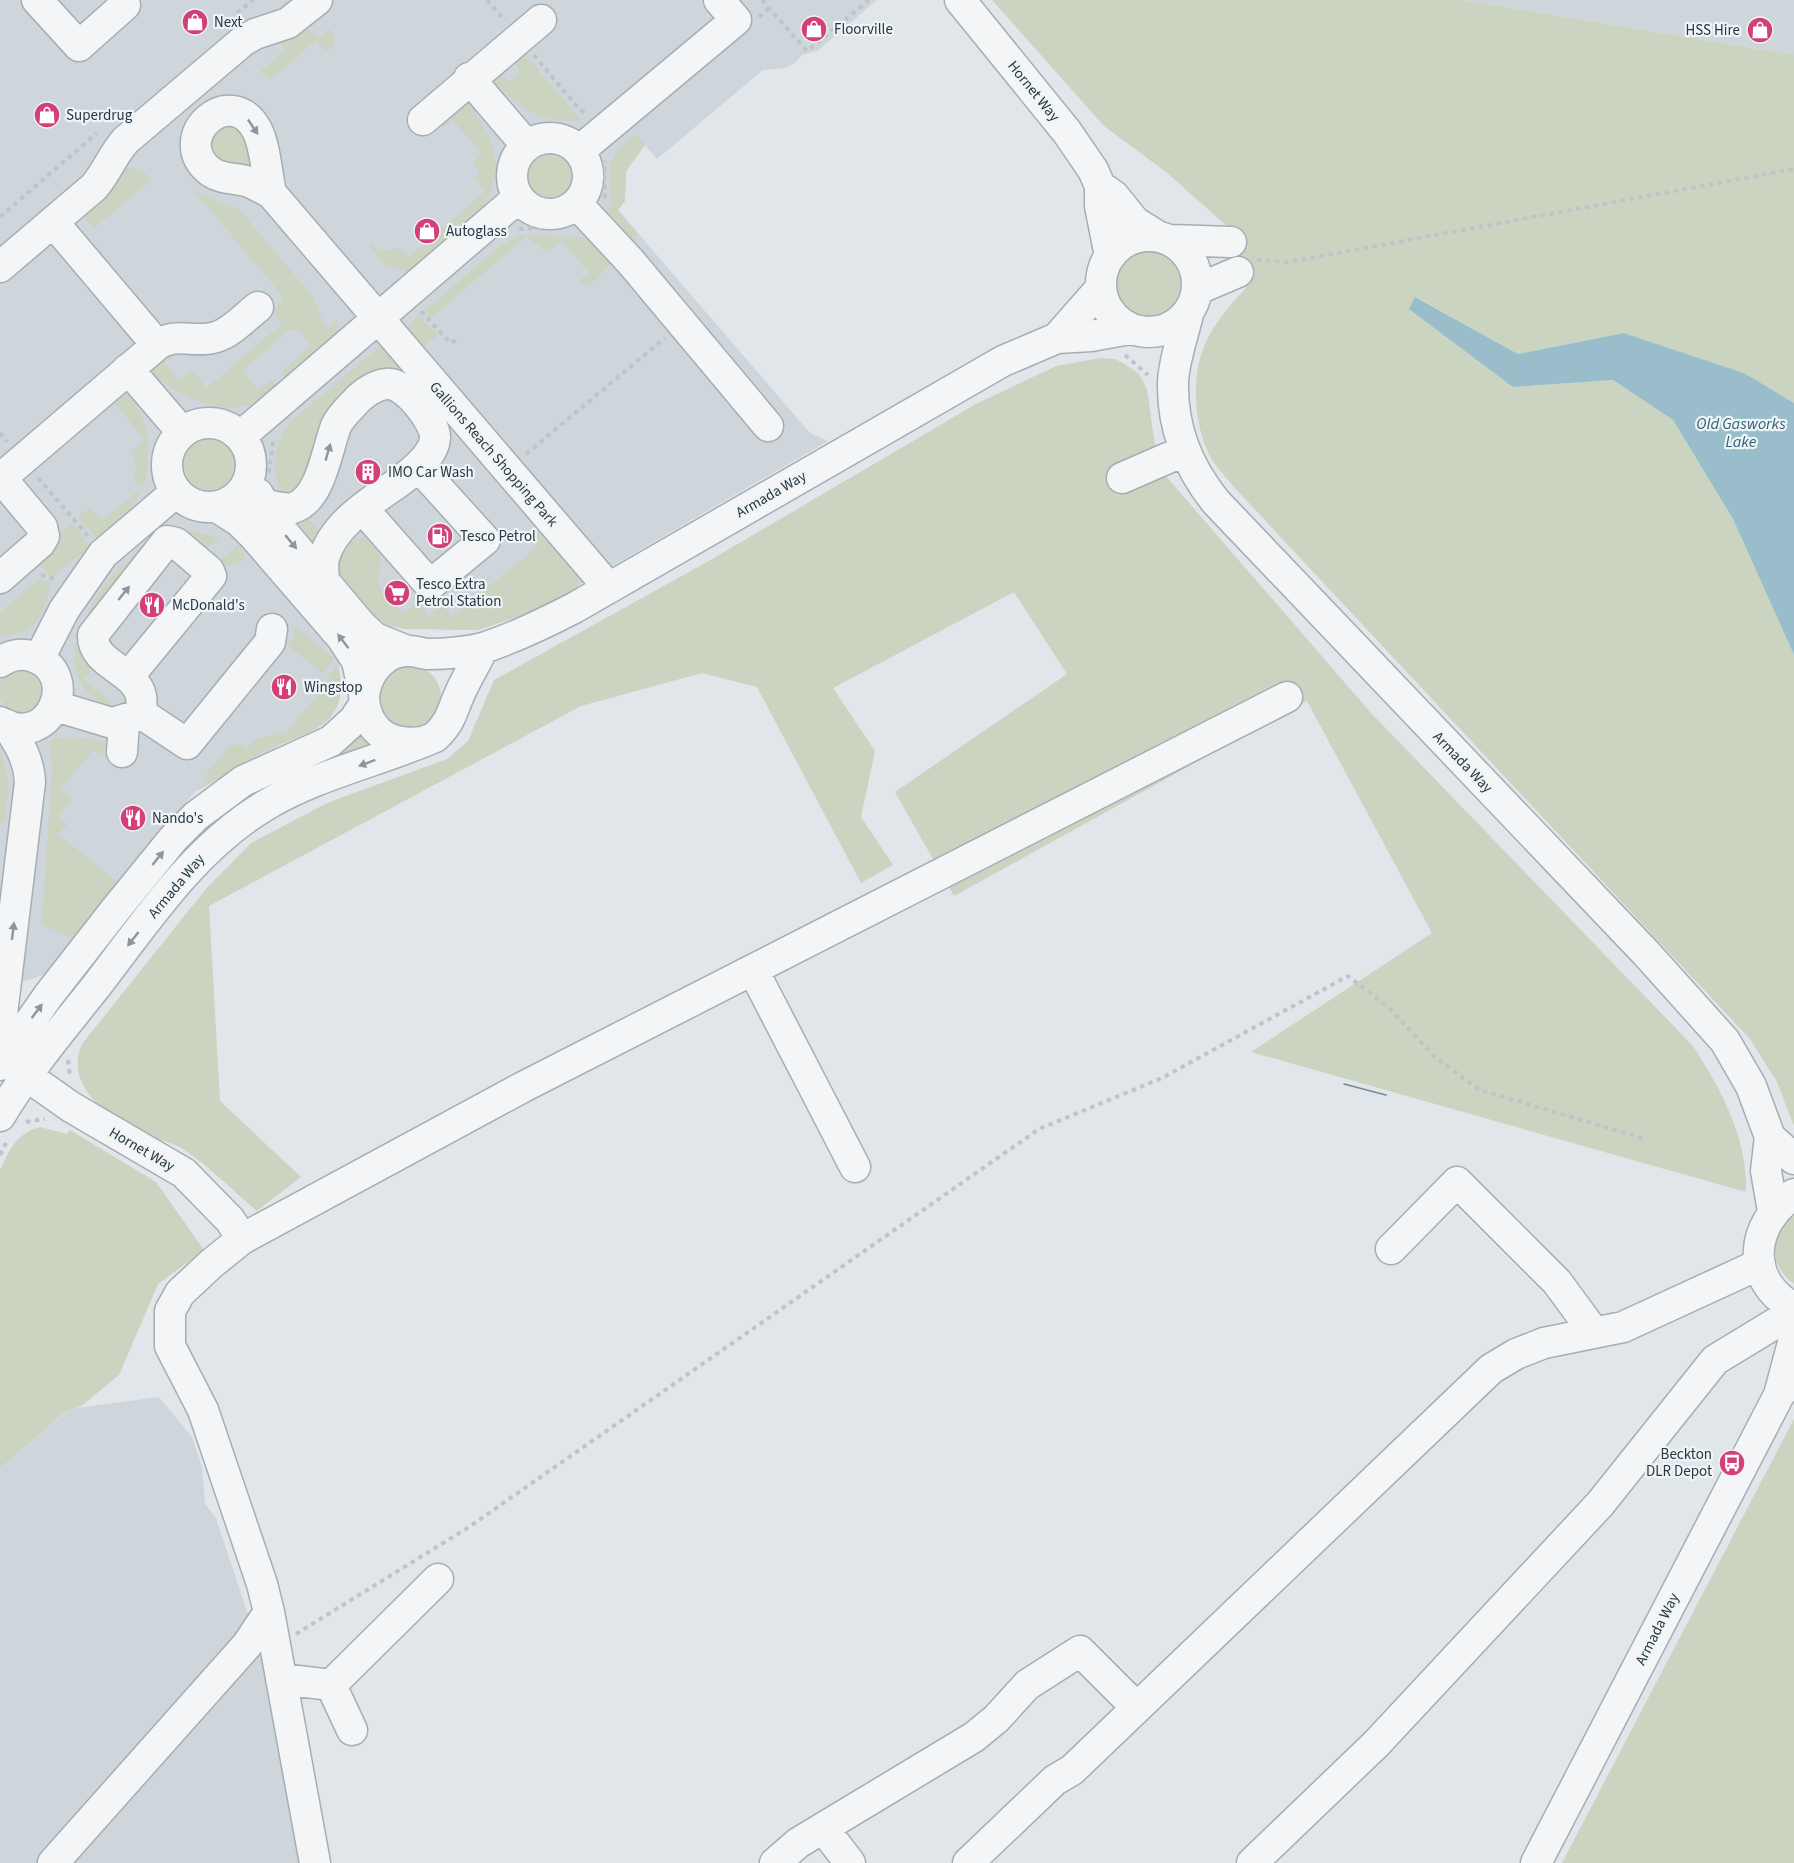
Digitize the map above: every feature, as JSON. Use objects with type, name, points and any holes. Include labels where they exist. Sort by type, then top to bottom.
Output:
[{"type":"street","points":[[37,0],[79,46],[125,5]]},
{"type":"street","points":[[0,267],[104,176],[117,150],[126,140],[229,53],[255,34],[288,23],[317,0]]},
{"type":"street","name":"Hornet Way","points":[[960,0],[1067,132],[1100,186],[1114,196],[1135,222],[1165,238]]},
{"type":"street","points":[[579,151],[727,10]]},
{"type":"street","points":[[423,120],[530,29]]},
{"type":"street","points":[[470,78],[527,146]]},
{"type":"street","points":[[548,138],[560,139],[579,151],[588,172],[584,195],[577,204],[568,210],[546,215],[526,206],[518,198],[513,188],[514,165],[527,146],[548,138]]},
{"type":"street","name":"Hornet Way","points":[[1100,186],[1100,206],[1110,256]]},
{"type":"street","points":[[241,436],[283,386],[378,320],[518,198]]},
{"type":"street","points":[[577,204],[768,426]]},
{"type":"street","name":"Gallions Reach Shopping Park","points":[[284,208],[609,588]]},
{"type":"street","points":[[53,222],[157,345]]},
{"type":"street","points":[[1110,256],[1123,243],[1140,237],[1165,238],[1240,258]]},
{"type":"street","name":"Armada Way","points":[[1160,378],[1193,301],[1194,266],[1180,247],[1165,238]]},
{"type":"street","name":"Armada Way","points":[[1110,256],[1103,271],[1101,288],[1110,312],[1135,330],[1160,378],[1192,470],[1216,502],[1646,953],[1725,1041],[1747,1077],[1770,1137],[1794,1159]]},
{"type":"street","points":[[1193,301],[1240,258]]},
{"type":"street","name":"Armada Way","points":[[1057,338],[1101,288]]},
{"type":"street","name":"Armada Way","points":[[10,1126],[6,1058],[48,996],[116,909],[173,839],[196,816],[243,781],[331,741],[354,720],[364,700],[373,669],[394,653],[483,648],[535,628],[609,588],[1003,361],[1057,338],[1135,330],[1166,330],[1193,301]]},
{"type":"street","points":[[0,578],[40,543],[44,536],[42,527],[1,478],[167,338],[205,340],[218,337],[258,307]]},
{"type":"street","points":[[128,369],[182,432]]},
{"type":"street","points":[[261,504],[291,508],[303,503],[323,469],[337,424],[350,407],[378,385],[392,383],[404,390],[432,423],[436,439],[426,459],[363,509],[337,535],[323,559],[324,581]]},
{"type":"street","points":[[422,742],[406,744],[392,740],[379,732],[369,720],[357,661],[342,638],[254,536],[239,521],[217,507],[194,505],[176,492],[169,480],[167,461],[173,442],[182,432],[206,422],[219,423],[231,428],[241,436],[250,454],[250,475],[261,504],[361,625],[375,638],[417,652],[444,665],[454,681],[457,701]]},
{"type":"street","points":[[1122,478],[1184,451]]},
{"type":"street","points":[[363,509],[430,585],[485,540],[418,466]]},
{"type":"street","points":[[217,507],[238,496],[250,475]]},
{"type":"street","points":[[39,659],[64,610],[104,554],[176,492]]},
{"type":"street","points":[[309,495],[327,527],[337,535]]},
{"type":"street","points":[[122,752],[141,694],[128,677],[97,652],[93,642],[96,628],[167,541],[176,543],[209,570],[211,576],[128,677]]},
{"type":"street","points":[[55,706],[102,721],[133,718],[187,744],[270,642],[272,629]]},
{"type":"street","name":"Armada Way","points":[[6,1058],[216,842],[267,804],[294,791],[435,737],[446,727],[453,715],[457,701],[483,648]]},
{"type":"street","points":[[0,662],[17,655],[39,659],[54,674],[57,684],[55,706],[40,723],[18,729],[3,724]]},
{"type":"street","points":[[315,1863],[269,1612],[203,1410],[170,1346],[168,1331],[170,1311],[180,1293],[242,1239],[523,1087],[1287,697]]},
{"type":"street","points":[[3,724],[25,753],[30,782],[6,1058]]},
{"type":"street","points":[[753,970],[855,1167]]},
{"type":"street","name":"Hornet Way","points":[[6,1058],[80,1113],[184,1173],[223,1212],[242,1239]]},
{"type":"street","name":"Armada Way","points":[[1770,1137],[1766,1171],[1783,1202],[1763,1227],[1759,1245],[1760,1264],[1773,1292],[1794,1310]]},
{"type":"street","points":[[1391,1249],[1457,1182],[1557,1282],[1593,1331]]},
{"type":"street","points":[[968,1863],[1055,1779],[1072,1770],[1176,1674],[1491,1369],[1516,1354],[1544,1343],[1593,1331],[1623,1327],[1760,1264]]},
{"type":"street","points":[[1252,1863],[1376,1744],[1600,1504],[1715,1360],[1794,1310]]},
{"type":"street","name":"Armada Way","points":[[1536,1863],[1787,1386],[1794,1339]]},
{"type":"street","points":[[331,1686],[438,1579]]},
{"type":"street","points":[[53,1863],[240,1653],[269,1612]]},
{"type":"street","points":[[775,1863],[798,1843],[974,1737],[996,1719],[1027,1685],[1080,1651],[1137,1708]]},
{"type":"street","points":[[281,1679],[331,1686]]},
{"type":"street","points":[[331,1686],[352,1730]]},
{"type":"street","points":[[823,1828],[850,1863]]},
{"type":"path","points":[[487,0],[530,29],[579,109],[594,118]]},
{"type":"path","points":[[762,0],[807,51],[869,0]]},
{"type":"path","points":[[1240,258],[1289,262],[1794,169]]},
{"type":"path","points":[[417,307],[450,343],[457,340]]},
{"type":"path","points":[[518,460],[682,324]]},
{"type":"path","points":[[1138,363],[1143,369],[1160,378]]},
{"type":"path","points":[[1143,369],[1149,364]]},
{"type":"path","points":[[37,477],[94,543]]},
{"type":"path","points":[[275,1647],[469,1527],[1039,1128],[1162,1078],[1348,976],[1390,1009],[1436,1058],[1480,1090],[1645,1139]]},
{"type":"path","points":[[0,1155],[10,1126],[39,1119],[50,1120]]},
{"type":"shaded area","points":[[0,0],[877,0],[817,51],[802,55],[795,63],[784,68],[763,70],[657,159],[645,145],[626,171],[625,201],[618,210],[810,433],[828,441],[574,588],[461,630],[389,627],[339,666],[341,682],[339,701],[329,718],[195,792],[43,975],[0,990]]},
{"type":"shaded area","points":[[1462,0],[1794,0],[1794,55],[1620,26]]},
{"type":"shaded area","points":[[159,1397],[192,1437],[202,1467],[205,1504],[216,1518],[260,1650],[304,1863],[0,1863],[0,1468],[70,1409]]},
{"type":"green space","points":[[992,0],[1462,0],[1794,55],[1794,403],[1744,373],[1624,333],[1518,354],[1416,297],[1513,387],[1613,380],[1673,420],[1733,519],[1794,655],[1794,1126],[1777,1082],[1750,1039],[1232,485],[1214,463],[1206,448],[1198,421],[1196,393],[1202,352],[1210,334],[1246,288],[1241,258],[1228,227],[1166,172],[1104,126]]},
{"type":"green space","points":[[311,24],[307,28],[318,38],[329,29],[335,36],[333,46],[326,51],[316,40],[269,81],[261,71],[285,49],[278,41]]},
{"type":"green space","points":[[522,51],[581,120],[558,120],[537,115],[519,104],[502,88],[497,92],[494,82],[500,71],[509,82],[521,72],[512,60]]},
{"type":"green space","points":[[467,102],[479,109],[474,112],[493,147],[495,170],[489,195],[482,208],[408,271],[387,267],[369,246],[371,244],[385,250],[400,248],[409,257],[485,192],[475,177],[480,172],[472,164],[482,154],[452,119],[443,127],[440,123]]},
{"type":"green space","points":[[233,123],[245,130],[249,166],[217,160],[210,150],[212,132]]},
{"type":"green space","points":[[636,134],[645,145],[626,171],[625,201],[618,210],[638,234],[631,239],[607,210],[612,204],[609,182],[611,164],[620,149]]},
{"type":"green space","points":[[549,149],[559,151],[567,157],[573,165],[575,175],[573,185],[567,193],[559,199],[549,201],[539,199],[531,193],[525,185],[523,175],[525,165],[531,157],[539,151]]},
{"type":"green space","points":[[121,166],[142,170],[151,180],[94,228],[81,213]]},
{"type":"green space","points":[[194,191],[239,209],[313,297],[325,326],[328,328],[335,322],[341,329],[285,378],[281,373],[310,346],[299,330],[290,329],[243,370],[257,390],[272,380],[276,386],[249,405],[225,407],[202,403],[180,393],[161,380],[156,386],[151,370],[153,365],[171,351],[174,354],[165,362],[178,381],[192,370],[207,388],[282,324],[272,311],[282,302],[282,295]]},
{"type":"green space","points":[[520,235],[585,238],[613,262],[594,282],[583,285],[579,281],[589,272],[562,241],[547,253],[527,236],[431,318],[425,310],[503,244]]},
{"type":"green space","points":[[1149,249],[1162,252],[1174,259],[1181,271],[1184,284],[1181,297],[1174,309],[1162,316],[1149,319],[1136,316],[1124,309],[1117,297],[1114,284],[1117,271],[1124,259],[1136,252]]},
{"type":"green space","points":[[419,315],[438,335],[423,347],[406,327]]},
{"type":"green space","points":[[384,343],[579,573],[577,592],[548,606],[479,630],[404,629],[390,625],[368,610],[335,567],[340,549],[357,538],[368,536],[377,546],[380,564],[377,584],[403,614],[418,603],[429,616],[442,605],[453,616],[530,553],[535,545],[538,530],[439,414],[391,373],[301,490],[284,496],[276,476],[275,458],[284,431],[290,422]]},
{"type":"green space","points":[[1101,358],[1115,359],[1125,364],[1139,374],[1147,389],[1158,467],[1371,713],[1692,1045],[1731,1115],[1742,1153],[1746,1192],[1251,1052],[1432,933],[1307,701],[954,896],[895,792],[1067,674],[1014,592],[833,688],[875,751],[861,817],[893,865],[861,883],[757,687],[702,673],[581,706],[209,906],[220,1101],[301,1177],[257,1211],[183,1149],[144,1135],[117,1120],[93,1099],[84,1087],[79,1073],[78,1059],[82,1044],[205,890],[251,843],[327,803],[447,759],[468,741],[494,680],[707,562],[976,404],[1056,366]]},
{"type":"green space","points":[[121,394],[133,396],[140,402],[135,405],[141,414],[147,433],[145,484],[140,486],[132,477],[137,465],[131,452],[145,440],[115,404],[104,413],[101,410]]},
{"type":"green space","points":[[203,436],[213,436],[223,440],[231,448],[235,463],[231,478],[223,486],[213,490],[203,490],[193,486],[185,478],[181,468],[181,458],[185,448],[193,440]]},
{"type":"green space","points":[[143,487],[134,504],[97,539],[78,517],[89,508],[101,521]]},
{"type":"green space","points":[[308,519],[322,534],[315,550],[294,529]]},
{"type":"green space","points":[[72,524],[90,546],[53,577],[36,562],[63,539],[59,533]]},
{"type":"green space","points":[[187,531],[220,537],[207,548],[195,539],[180,535],[88,616],[102,588],[127,562],[157,542]]},
{"type":"green space","points":[[239,544],[246,560],[222,567],[219,561]]},
{"type":"green space","points":[[38,580],[50,582],[45,603],[35,623],[24,632],[0,637],[0,612]]},
{"type":"green space","points":[[83,625],[94,666],[84,679],[117,707],[128,694],[130,696],[123,711],[96,699],[79,679],[74,654]]},
{"type":"green space","points":[[295,625],[334,659],[323,674],[287,645],[294,636]]},
{"type":"green space","points":[[337,665],[341,687],[338,705],[330,718],[303,735],[253,757],[201,788],[210,769],[231,745],[241,745],[247,749],[256,739],[286,733],[329,680],[327,678]]},
{"type":"green space","points":[[409,665],[427,671],[435,679],[441,697],[435,715],[427,723],[409,729],[391,723],[383,715],[377,697],[383,679],[391,671]]},
{"type":"green space","points":[[20,670],[35,676],[41,691],[35,706],[20,712],[5,706],[-1,691],[5,676]]},
{"type":"green space","points":[[357,732],[372,749],[266,793],[69,1004],[63,998],[155,877],[219,813],[286,770]]},
{"type":"green space","points":[[80,737],[108,743],[101,755],[93,750],[61,789],[72,799],[58,816],[67,825],[58,834],[120,884],[73,939],[42,924],[52,767],[49,744],[54,738]]},
{"type":"green space","points":[[0,754],[6,770],[8,787],[5,820],[0,825]]},
{"type":"green space","points":[[40,1127],[67,1134],[70,1130],[156,1182],[204,1250],[158,1284],[119,1375],[80,1407],[69,1409],[0,1468],[0,1170],[19,1138]]},
{"type":"green space","points":[[1794,1211],[1794,1284],[1779,1267],[1775,1248],[1781,1229]]},
{"type":"green space","points":[[1794,1419],[1794,1863],[1562,1863]]},
{"type":"water","name":"Old Gasworks Lake","points":[[1415,297],[1518,354],[1624,333],[1744,373],[1794,403],[1794,655],[1733,519],[1673,420],[1613,380],[1513,387],[1409,309]]},
{"type":"tram line","points":[[1344,1084],[1386,1095]]},
{"type":"place","name":"Next","points":[[195,22]]},
{"type":"place","name":"Floorville","points":[[814,29]]},
{"type":"place","name":"HSS Hire","points":[[1760,30]]},
{"type":"place","name":"Superdrug","points":[[47,115]]},
{"type":"place","name":"Autoglass","points":[[427,231]]},
{"type":"place","name":"IMO Car Wash","points":[[368,472]]},
{"type":"place","name":"Tesco Petrol","points":[[440,536]]},
{"type":"place","name":"Tesco Extra Petrol Station","points":[[397,593]]},
{"type":"place","name":"McDonald's","points":[[152,605]]},
{"type":"place","name":"Wingstop","points":[[284,687]]},
{"type":"place","name":"Nando's","points":[[133,818]]},
{"type":"place","name":"Beckton DLR Depot","points":[[1732,1463]]}]
